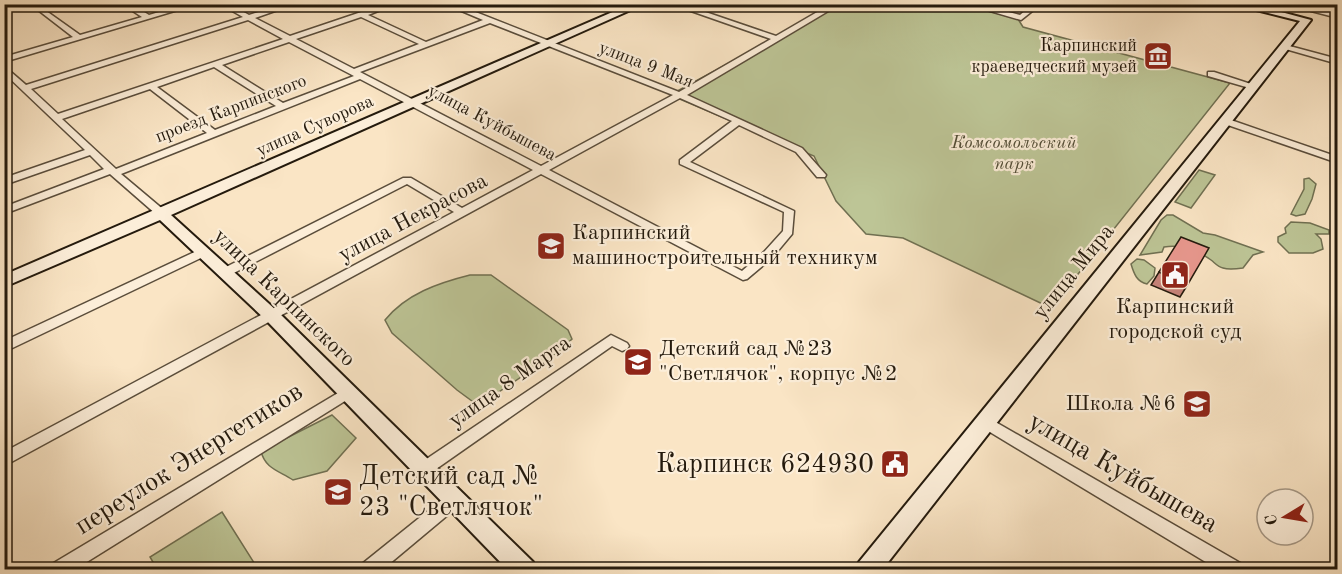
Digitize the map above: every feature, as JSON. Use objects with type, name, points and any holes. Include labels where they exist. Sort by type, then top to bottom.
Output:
[{"type":"street","points":[[125,4],[148,18]]},
{"type":"street","points":[[4,60],[195,4]]},
{"type":"street","name":"улица Куйбышева","points":[[223,4],[742,276],[768,255],[788,232],[789,211],[683,162],[738,121]]},
{"type":"street","points":[[24,88],[292,4]]},
{"type":"street","points":[[56,118],[393,4]]},
{"type":"street","name":"улица Суворова","points":[[4,282],[640,4]]},
{"type":"street","points":[[674,4],[777,39]]},
{"type":"street","name":"улица Некрасова","points":[[4,460],[680,95],[837,4]]},
{"type":"street","points":[[969,4],[1021,18],[1038,4]]},
{"type":"street","points":[[1236,4],[1306,20]]},
{"type":"street","name":"улица 9 Мая","points":[[451,5],[547,45],[680,95],[738,121],[800,150],[821,175]]},
{"type":"street","points":[[1316,7],[1338,16]]},
{"type":"street","name":"улица Мира","points":[[867,570],[1316,7]]},
{"type":"street","points":[[39,9],[79,38]]},
{"type":"street","points":[[362,15],[427,45]]},
{"type":"street","name":"проезд Карпинского","points":[[4,211],[214,134],[488,21]]},
{"type":"street","points":[[1285,46],[1338,62]]},
{"type":"street","points":[[215,64],[283,106]]},
{"type":"street","name":"улица Карпинского","points":[[4,68],[112,172],[161,213],[201,253],[272,316],[525,570]]},
{"type":"street","points":[[1211,74],[1253,86]]},
{"type":"street","points":[[151,86],[214,134]]},
{"type":"street","points":[[1225,121],[1338,160]]},
{"type":"street","points":[[4,182],[91,151]]},
{"type":"street","points":[[224,273],[407,180],[462,213]]},
{"type":"street","points":[[4,347],[201,253]]},
{"type":"street","name":"улица 8 Марта","points":[[424,469],[611,340],[622,346]]},
{"type":"street","name":"переулок Энергетиков","points":[[58,570],[348,392]]},
{"type":"street","name":"улица Куйбышева","points":[[985,422],[1236,570]]},
{"type":"street","points":[[368,570],[455,499]]},
{"type":"green space","name":"Комсомольский парк","points":[[838,4],[966,5],[1018,19],[1023,27],[1230,83],[1051,308],[903,238],[866,234],[836,201],[814,156],[670,95]]},
{"type":"green space","points":[[1199,170],[1215,175],[1191,208],[1175,202]]},
{"type":"green space","points":[[1309,178],[1316,184],[1305,214],[1296,216],[1291,214],[1304,189],[1304,179]]},
{"type":"green space","points":[[1167,215],[1173,215],[1203,233],[1263,252],[1253,255],[1243,268],[1233,269],[1218,266],[1200,253],[1183,247],[1164,247],[1162,252],[1140,255],[1161,220]]},
{"type":"green space","points":[[1291,222],[1310,223],[1329,230],[1329,234],[1316,234],[1321,239],[1323,249],[1313,253],[1289,253],[1278,242],[1278,237],[1286,233],[1285,228]]},
{"type":"green space","points":[[1137,259],[1144,260],[1155,268],[1154,276],[1147,284],[1138,279],[1133,271],[1131,264]]},
{"type":"green space","points":[[470,275],[491,275],[568,330],[572,339],[558,352],[484,402],[472,401],[457,390],[392,333],[385,320],[413,296]]},
{"type":"green space","points":[[332,415],[356,438],[327,471],[293,480],[266,462],[261,451]]},
{"type":"green space","points":[[222,512],[258,569],[157,569],[150,557]]},
{"type":"building","name":"Карпинский городской суд","points":[[1181,237],[1209,248],[1188,284],[1159,272]]},
{"type":"place","name":"Карпинский краеведческий музей","points":[[1158,56]]},
{"type":"place","name":"Карпинский машиностроительный техникум","points":[[551,246]]},
{"type":"place","name":"Карпинский городской суд","points":[[1175,275]]},
{"type":"place","name":"Детский сад №23 \"Светлячок\", корпус №2","points":[[638,362]]},
{"type":"place","name":"Школа №6","points":[[1197,404]]},
{"type":"place","name":"Карпинск 624930","points":[[895,464]]},
{"type":"place","name":"Детский сад № 23 \"Светлячок\"","points":[[338,492]]}]
